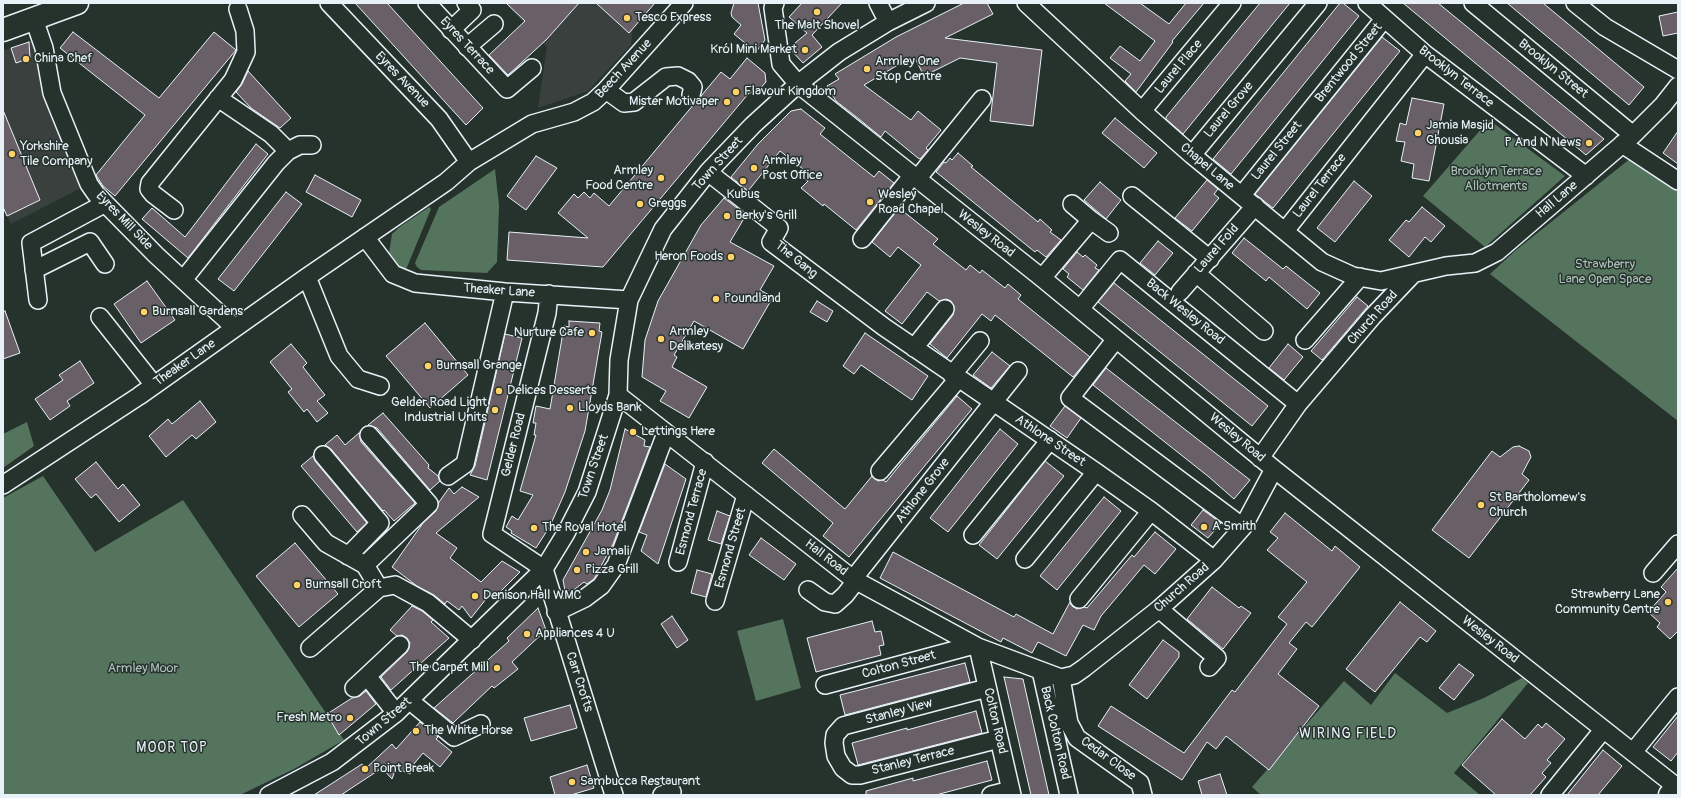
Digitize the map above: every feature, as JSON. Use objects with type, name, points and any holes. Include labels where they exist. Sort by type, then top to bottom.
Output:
[{"type":"main road","points":[[3,30],[76,3]]},
{"type":"main road","points":[[1670,795],[1678,789]]},
{"type":"street","name":"Eyres Avenue","points":[[329,3],[440,119],[469,162]]},
{"type":"street","name":"Eyres Terrace","points":[[426,3],[507,89],[532,68]]},
{"type":"street","points":[[451,30],[472,10],[466,3]]},
{"type":"street","name":"Beech Avenue","points":[[469,162],[532,124],[574,112],[593,102],[606,90],[684,3]]},
{"type":"street","name":"Wesley Road","points":[[774,3],[773,8],[782,64],[798,84],[914,178],[1080,308],[1260,458],[1678,789]]},
{"type":"street","points":[[878,3],[888,22]]},
{"type":"street","name":"Town Street","points":[[269,795],[332,762],[396,713],[544,569],[566,533],[588,492],[618,394],[619,360],[629,300],[663,229],[708,172],[753,125],[798,84],[839,52],[888,22],[926,3]]},
{"type":"street","name":"Chapel Lane","points":[[1026,3],[1142,111],[1192,155],[1322,262],[1360,277],[1381,281],[1413,274]]},
{"type":"street","name":"Laurel Place","points":[[1142,111],[1232,3]]},
{"type":"street","name":"Laurel Grove","points":[[1192,155],[1318,3]]},
{"type":"street","name":"Brooklyn Terrace","points":[[1367,3],[1425,54],[1586,176]]},
{"type":"street","name":"Brooklyn Street","points":[[1473,3],[1627,139],[1678,181]]},
{"type":"street","points":[[1575,3],[1605,27],[1678,70]]},
{"type":"street","points":[[174,210],[153,194],[149,189],[150,183],[233,80],[246,52],[245,31],[238,9]]},
{"type":"street","name":"Eyres Mill Side","points":[[34,19],[44,48],[52,93],[89,184],[104,204],[235,328]]},
{"type":"street","name":"Brentwood Street","points":[[1313,107],[1384,19]]},
{"type":"street","points":[[467,47],[494,24]]},
{"type":"street","name":"Laurel Terrace","points":[[1285,231],[1425,54]]},
{"type":"street","points":[[606,90],[624,103],[634,102],[666,77],[678,76],[688,81],[693,87],[691,96]]},
{"type":"street","name":"Hall Lane","points":[[1413,274],[1446,266],[1475,263],[1497,252],[1627,139],[1663,105],[1678,86]]},
{"type":"street","points":[[218,98],[271,134],[288,151]]},
{"type":"street","points":[[862,239],[982,99]]},
{"type":"street","name":"Laurel Street","points":[[1242,195],[1313,107]]},
{"type":"street","points":[[183,280],[276,163],[288,151],[300,145],[312,145]]},
{"type":"street","name":"Theaker Lane","points":[[3,485],[154,385],[307,277],[446,182],[469,162]]},
{"type":"street","name":"The Gang","points":[[708,172],[779,228],[771,242],[884,327]]},
{"type":"street","points":[[1132,196],[1210,259]]},
{"type":"street","points":[[38,300],[31,243],[104,204]]},
{"type":"street","points":[[1072,204],[1109,233]]},
{"type":"street","name":"Laurel Fold","points":[[1180,292],[1255,206]]},
{"type":"street","points":[[1042,278],[1091,220]]},
{"type":"street","name":"Theaker Lane","points":[[365,237],[394,274],[415,283],[505,292],[629,300]]},
{"type":"street","points":[[34,270],[90,242],[105,264]]},
{"type":"street","name":"Back Wesley Road","points":[[1080,308],[1120,260],[1298,404]]},
{"type":"street","points":[[1196,273],[1264,331]]},
{"type":"street","name":"Church Road","points":[[1260,458],[1298,404],[1373,316],[1413,274]]},
{"type":"street","points":[[307,277],[339,356],[358,379],[380,386]]},
{"type":"street","points":[[1305,340],[1360,277]]},
{"type":"street","points":[[448,476],[465,464],[505,292]]},
{"type":"street","name":"Gelder Road","points":[[544,569],[492,534],[548,313],[549,294]]},
{"type":"street","points":[[914,348],[945,309]]},
{"type":"street","points":[[100,317],[154,385]]},
{"type":"street","name":"Athlone Street","points":[[884,327],[1096,472],[1214,560]]},
{"type":"street","points":[[1116,338],[1070,398],[1244,527]]},
{"type":"street","points":[[880,471],[955,377],[980,341]]},
{"type":"street","name":"Athlone Grove","points":[[808,590],[825,602],[835,604],[845,595],[855,580],[1018,371]]},
{"type":"street","name":"Hall Road","points":[[618,394],[855,580],[976,646],[1061,678]]},
{"type":"street","points":[[556,612],[585,598],[601,586],[616,565],[666,433]]},
{"type":"street","points":[[365,565],[429,504],[369,435]]},
{"type":"street","points":[[973,535],[1050,440]]},
{"type":"street","points":[[323,455],[380,523],[348,556]]},
{"type":"street","name":"Esmond Terrace","points":[[678,562],[705,462]]},
{"type":"street","name":"Church Road","points":[[1061,678],[1074,675],[1084,668],[1159,609],[1214,560],[1244,527],[1274,469]]},
{"type":"street","points":[[1025,559],[1096,472]]},
{"type":"street","name":"Esmond Street","points":[[715,601],[746,494]]},
{"type":"street","points":[[1079,599],[1151,512]]},
{"type":"street","points":[[302,515],[326,543],[365,565],[379,588]]},
{"type":"street","points":[[1653,573],[1678,544]]},
{"type":"street","name":"Carr Crofts","points":[[544,569],[556,612],[614,795]]},
{"type":"street","points":[[310,648],[379,588],[395,585],[428,603],[472,640]]},
{"type":"street","points":[[1159,609],[1217,658],[1209,667]]},
{"type":"street","points":[[354,688],[400,645]]},
{"type":"street","name":"Colton Street","points":[[825,685],[976,646]]},
{"type":"street","name":"Colton Road","points":[[976,646],[988,688],[1012,792]]},
{"type":"street","name":"Back Colton Road","points":[[1041,671],[1069,795]]},
{"type":"street","points":[[367,676],[396,713]]},
{"type":"street","name":"Cedar Close","points":[[1061,678],[1069,723],[1077,738],[1140,783],[1143,795]]},
{"type":"street","name":"Stanley View","points":[[836,756],[834,743],[835,735],[843,726],[988,688]]},
{"type":"street","points":[[1633,752],[1678,697]]},
{"type":"street","points":[[410,701],[454,737],[481,724]]},
{"type":"street","points":[[1550,795],[1603,730]]},
{"type":"street","name":"Stanley Terrace","points":[[836,756],[843,768],[852,775],[860,775],[999,739]]},
{"type":"street","points":[[991,795],[1012,792]]},
{"type":"shaded area","points":[[505,3],[654,3],[633,25],[631,45],[588,91],[538,108],[547,47]]},
{"type":"shaded area","points":[[32,41],[35,48],[39,75],[43,88],[83,187],[11,224],[3,207],[3,51]]},
{"type":"green space","name":"Brooklyn Terrace Allotments","points":[[1489,120],[1565,176],[1485,247],[1423,196]]},
{"type":"green space","name":"Strawberry Lane Open Space","points":[[1636,154],[1678,181],[1678,421],[1490,274],[1515,251]]},
{"type":"green space","points":[[495,169],[499,206],[497,262],[487,273],[421,270],[417,267],[415,263],[439,207]]},
{"type":"green space","points":[[429,207],[431,209],[405,272],[399,268],[389,253],[392,234]]},
{"type":"green space","points":[[27,422],[34,446],[3,468],[3,434]]},
{"type":"green space","name":"Armley Moor","points":[[43,476],[95,552],[183,500],[344,740],[294,769],[240,795],[3,795],[3,498]]},
{"type":"green space","points":[[783,619],[801,688],[756,701],[737,631]]},
{"type":"green space","points":[[1395,673],[1447,713],[1484,698],[1522,678],[1528,683],[1454,773],[1480,795],[1261,795],[1252,787],[1344,681],[1371,705]]},
{"type":"building","points":[[355,3],[387,3],[483,108],[466,125]]},
{"type":"building","points":[[506,3],[579,3],[546,40],[508,75],[489,55],[525,21]]},
{"type":"building","name":"Tesco Express","points":[[596,3],[655,3],[629,33]]},
{"type":"building","points":[[734,3],[758,3],[765,40],[756,52],[734,34],[741,25],[732,17],[731,13]]},
{"type":"building","points":[[802,3],[842,3],[812,35],[822,47],[803,63],[789,48],[807,33],[789,17]]},
{"type":"building","points":[[964,3],[987,3],[993,14],[945,38],[1042,50],[1033,126],[990,121],[997,63],[960,58],[924,76],[915,58],[909,61],[908,59],[864,85],[911,120],[918,111],[941,130],[926,148],[928,150],[920,159],[885,131],[881,137],[836,101],[827,86],[839,79],[835,74],[896,37]]},
{"type":"building","points":[[1104,3],[1140,3],[1169,24],[1186,3],[1204,3],[1172,41],[1173,42],[1136,92],[1125,81],[1131,74],[1110,58],[1120,46],[1140,61],[1155,41]]},
{"type":"building","points":[[1260,3],[1290,3],[1183,134],[1166,119],[1166,117]]},
{"type":"building","points":[[1340,3],[1343,3],[1359,16],[1231,174],[1213,159]]},
{"type":"building","points":[[1403,3],[1438,3],[1604,139],[1586,155]]},
{"type":"building","points":[[1507,3],[1543,3],[1644,87],[1629,105]]},
{"type":"building","points":[[1678,12],[1678,33],[1663,36],[1659,16]]},
{"type":"building","points":[[73,32],[159,98],[214,32],[236,50],[115,196],[103,186],[96,175],[145,115],[60,48]]},
{"type":"building","points":[[1382,37],[1400,51],[1273,208],[1255,194]]},
{"type":"building","points":[[29,42],[30,58],[16,63],[11,48]]},
{"type":"building","points":[[747,58],[765,73],[766,82],[758,91],[749,93],[603,267],[507,260],[509,232],[588,238],[558,213],[574,194],[578,198],[584,192],[590,198],[594,193],[609,206],[694,104],[698,102],[701,96],[721,72],[730,79]]},
{"type":"building","points":[[248,71],[291,118],[280,128],[251,108],[236,92],[242,84]]},
{"type":"building","name":"Jamia Masjid Ghousia","points":[[1412,98],[1444,104],[1429,181],[1412,178],[1414,164],[1401,161],[1405,142],[1396,141],[1400,123],[1406,125]]},
{"type":"building","points":[[801,109],[825,128],[820,134],[874,177],[879,171],[894,183],[856,230],[824,204],[823,206],[801,188],[808,181],[799,174],[803,169],[780,151],[748,191],[731,177],[758,144],[791,111]]},
{"type":"building","name":"Yorkshire Tile Company","points":[[3,110],[40,200],[7,216],[3,207]]},
{"type":"building","points":[[1115,118],[1157,153],[1144,168],[1102,133]]},
{"type":"building","points":[[1678,131],[1678,164],[1663,153]]},
{"type":"building","points":[[256,144],[268,154],[188,258],[142,219],[152,208],[185,237]]},
{"type":"building","points":[[958,153],[973,166],[971,167],[1038,222],[1040,219],[1052,230],[1050,232],[1061,240],[1046,257],[1037,250],[1035,252],[936,172],[944,162],[946,163],[950,158],[952,160]]},
{"type":"building","points":[[536,156],[557,168],[526,210],[507,196]]},
{"type":"building","points":[[315,175],[361,200],[352,217],[306,192]]},
{"type":"building","points":[[1207,180],[1218,189],[1214,194],[1219,198],[1192,231],[1175,218]]},
{"type":"building","points":[[1354,181],[1372,196],[1335,242],[1317,228]]},
{"type":"building","points":[[1100,182],[1121,200],[1106,219],[1084,200]]},
{"type":"building","points":[[286,192],[302,204],[234,291],[218,279]]},
{"type":"building","points":[[724,198],[746,215],[730,242],[774,266],[760,290],[773,297],[743,349],[694,321],[674,355],[677,357],[672,367],[707,387],[689,418],[660,401],[666,391],[642,377],[645,340],[658,301],[701,225]]},
{"type":"building","points":[[1422,207],[1445,226],[1431,242],[1425,237],[1409,257],[1389,240],[1406,220],[1409,222]]},
{"type":"building","points":[[899,208],[938,239],[933,244],[966,270],[970,265],[980,273],[982,270],[1005,288],[1008,284],[1021,295],[1018,299],[1090,357],[1073,377],[995,315],[991,321],[982,314],[947,358],[930,344],[953,315],[954,306],[951,301],[946,299],[939,301],[927,292],[902,324],[885,311],[921,265],[898,247],[890,257],[872,242]]},
{"type":"building","points":[[1244,238],[1283,269],[1286,266],[1320,293],[1307,309],[1269,277],[1266,281],[1232,253]]},
{"type":"building","points":[[1158,241],[1173,253],[1155,275],[1140,263]]},
{"type":"building","points":[[1077,252],[1083,257],[1085,255],[1097,265],[1095,268],[1099,270],[1083,290],[1067,277],[1069,274],[1063,269]]},
{"type":"building","name":"Burnsall Gardens","points":[[147,281],[175,320],[141,343],[114,304]]},
{"type":"building","points":[[1114,283],[1268,406],[1252,426],[1098,302]]},
{"type":"building","points":[[1357,297],[1368,306],[1322,360],[1311,351]]},
{"type":"building","points":[[817,301],[833,311],[827,322],[810,312]]},
{"type":"building","points":[[5,311],[20,353],[3,359],[3,312]]},
{"type":"building","points":[[569,321],[600,323],[599,331],[602,332],[585,431],[565,492],[550,526],[536,548],[511,533],[512,531],[506,527],[512,516],[518,520],[533,495],[520,491],[536,435],[534,435],[536,423],[533,423],[536,406],[550,409],[564,326],[569,327]]},
{"type":"building","name":"Burnsall Grange","points":[[425,323],[468,375],[430,408],[386,356]]},
{"type":"building","points":[[865,333],[928,376],[912,400],[861,365],[854,374],[843,366]]},
{"type":"building","name":"Gelder Road Light Industrial Units","points":[[505,334],[522,338],[487,480],[470,475],[475,466]]},
{"type":"building","points":[[291,344],[307,363],[303,367],[325,395],[317,401],[328,413],[317,422],[307,409],[304,412],[288,392],[292,389],[270,362]]},
{"type":"building","points":[[1288,344],[1303,357],[1284,380],[1269,368]]},
{"type":"building","points":[[992,352],[1010,366],[991,388],[973,375]]},
{"type":"building","points":[[80,361],[94,383],[67,401],[70,406],[50,420],[35,399],[63,380],[59,375]]},
{"type":"building","points":[[1106,368],[1250,480],[1234,499],[1209,477],[1093,385]]},
{"type":"building","points":[[957,396],[972,409],[849,557],[823,536],[833,523],[762,463],[774,449],[845,509],[872,476],[878,481],[883,480],[886,482]]},
{"type":"building","points":[[200,401],[216,422],[196,439],[192,435],[166,457],[149,436],[168,419],[172,424]]},
{"type":"building","points":[[1065,406],[1081,418],[1067,438],[1050,426]]},
{"type":"building","points":[[383,413],[429,465],[428,468],[438,476],[440,481],[430,490],[377,428],[368,425]]},
{"type":"building","points":[[625,429],[645,440],[644,446],[650,447],[613,544],[594,579],[587,584],[584,582],[566,596],[563,580],[602,510],[610,490]]},
{"type":"building","points":[[1000,429],[1018,444],[948,532],[930,518]]},
{"type":"building","points":[[359,433],[361,442],[415,503],[394,521],[384,510],[383,511],[331,449],[325,445],[337,435],[345,445]]},
{"type":"building","name":"St Bartholomew's Church","points":[[1519,446],[1529,451],[1531,457],[1522,474],[1529,480],[1469,558],[1432,530],[1492,451],[1500,457],[1513,447]]},
{"type":"building","points":[[313,456],[315,461],[367,523],[357,532],[301,466]]},
{"type":"building","points":[[1045,461],[1064,476],[997,559],[979,545]]},
{"type":"building","points":[[96,462],[118,489],[123,484],[140,505],[119,522],[96,494],[91,498],[75,479]]},
{"type":"building","points":[[665,464],[686,479],[658,564],[641,551],[647,535],[639,532]]},
{"type":"building","points":[[462,487],[479,497],[436,533],[457,548],[450,558],[481,582],[502,561],[520,572],[494,598],[490,594],[471,618],[462,606],[459,610],[447,601],[445,604],[434,595],[417,586],[392,567],[423,523],[436,511],[439,502],[449,488],[454,494]]},
{"type":"building","points":[[1104,497],[1121,511],[1057,590],[1040,576]]},
{"type":"building","name":"A Smith","points":[[1203,510],[1221,523],[1208,538],[1191,525]]},
{"type":"building","points":[[717,511],[730,516],[721,544],[708,540]]},
{"type":"building","points":[[1285,513],[1332,551],[1335,546],[1360,567],[1312,627],[1306,622],[1289,643],[1297,649],[1278,674],[1319,706],[1269,770],[1226,736],[1216,749],[1207,742],[1182,780],[1098,726],[1111,706],[1184,753],[1232,690],[1235,692],[1287,624],[1278,617],[1307,582],[1267,550],[1278,538],[1270,532]]},
{"type":"building","points":[[1155,532],[1176,549],[1155,574],[1144,565],[1101,616],[1094,630],[1083,625],[1066,656],[1038,642],[1032,653],[1003,638],[1001,642],[880,578],[893,552],[1014,617],[1016,614],[1053,634],[1070,602],[1072,606],[1077,609],[1084,607],[1087,608],[1132,555],[1134,557]]},
{"type":"building","points":[[761,538],[796,564],[784,580],[749,555]]},
{"type":"building","name":"Burnsall Croft","points":[[295,543],[338,594],[299,627],[256,576]]},
{"type":"building","name":"Strawberry Lane Community Centre","points":[[1678,568],[1678,631],[1670,639],[1657,627],[1660,623],[1648,612],[1666,592],[1661,587]]},
{"type":"building","points":[[697,570],[712,574],[706,597],[691,593]]},
{"type":"building","points":[[1212,587],[1239,608],[1241,606],[1251,613],[1223,649],[1187,619]]},
{"type":"building","points":[[1400,602],[1436,631],[1427,642],[1420,637],[1375,692],[1346,669]]},
{"type":"building","points":[[412,606],[422,611],[433,620],[431,622],[449,638],[391,690],[381,677],[407,652],[410,643],[407,638],[402,635],[397,636],[390,630]]},
{"type":"building","points":[[538,608],[546,630],[512,662],[518,669],[494,688],[492,686],[453,723],[434,708],[509,641],[507,638]]},
{"type":"building","points":[[672,616],[688,640],[677,648],[661,624]]},
{"type":"building","points":[[872,621],[875,632],[881,631],[884,645],[879,646],[881,655],[816,672],[807,638]]},
{"type":"building","points":[[1163,640],[1179,652],[1179,657],[1147,699],[1129,685]]},
{"type":"building","points":[[965,663],[970,682],[845,715],[840,695]]},
{"type":"building","points":[[1459,664],[1474,675],[1454,700],[1439,688]]},
{"type":"building","points":[[1004,677],[1023,679],[1049,795],[1031,795]]},
{"type":"building","name":"Fresh Metro","points":[[366,691],[376,704],[339,735],[327,714],[352,698],[360,696]]},
{"type":"building","points":[[570,705],[577,728],[531,741],[524,718]]},
{"type":"building","points":[[976,711],[982,733],[858,765],[852,743]]},
{"type":"building","points":[[1678,716],[1678,752],[1671,761],[1653,747]]},
{"type":"building","points":[[1502,719],[1525,739],[1538,724],[1542,728],[1546,723],[1565,739],[1547,760],[1551,763],[1542,773],[1546,777],[1530,795],[1496,795],[1462,765]]},
{"type":"building","points":[[420,722],[438,737],[436,739],[452,752],[440,767],[423,753],[413,765],[410,774],[396,768],[392,779],[382,768],[341,795],[314,795],[362,764],[365,769],[392,744],[396,749]]},
{"type":"building","points":[[1603,750],[1622,766],[1598,795],[1567,795]]},
{"type":"building","points":[[987,761],[992,780],[936,795],[866,795],[866,791],[913,778],[913,781]]},
{"type":"building","name":"Sambucca Restaurant","points":[[587,765],[594,788],[571,795],[555,795],[550,777]]},
{"type":"building","points":[[1220,774],[1227,795],[1202,795],[1198,781]]},
{"type":"place","name":"The Malt Shovel","points":[[817,12]]},
{"type":"place","name":"Tesco Express","points":[[627,18]]},
{"type":"place","name":"Król Mini Market","points":[[805,50]]},
{"type":"place","name":"China Chef","points":[[26,59]]},
{"type":"place","name":"Armley One Stop Centre","points":[[867,69]]},
{"type":"place","name":"Flavour Kingdom","points":[[736,92]]},
{"type":"place","name":"Mister Motivaper","points":[[727,102]]},
{"type":"place","name":"Jamia Masjid Ghousia","points":[[1418,133]]},
{"type":"place","name":"P And N News","points":[[1589,143]]},
{"type":"place","name":"Yorkshire Tile Company","points":[[12,154]]},
{"type":"place","name":"Armley Post Office","points":[[754,168]]},
{"type":"place","name":"Armley Food Centre","points":[[661,178]]},
{"type":"place","name":"Kubus","points":[[743,181]]},
{"type":"place","name":"Wesley Road Chapel","points":[[870,202]]},
{"type":"place","name":"Greggs","points":[[640,204]]},
{"type":"place","name":"Berky's Grill","points":[[727,216]]},
{"type":"place","name":"Heron Foods","points":[[731,257]]},
{"type":"place","name":"Poundland","points":[[716,299]]},
{"type":"place","name":"Burnsall Gardens","points":[[144,312]]},
{"type":"place","name":"Nurture Cafe","points":[[592,333]]},
{"type":"place","name":"Armley Delikatesy","points":[[661,339]]},
{"type":"place","name":"Burnsall Grange","points":[[428,366]]},
{"type":"place","name":"Delices Desserts","points":[[499,391]]},
{"type":"place","name":"Lloyds Bank","points":[[570,408]]},
{"type":"place","name":"Gelder Road Light Industrial Units","points":[[495,410]]},
{"type":"place","name":"Lettings Here","points":[[633,432]]},
{"type":"place","name":"St Bartholomew's Church","points":[[1481,505]]},
{"type":"place","name":"A Smith","points":[[1204,527]]},
{"type":"place","name":"The Royal Hotel","points":[[534,528]]},
{"type":"place","name":"Jamali","points":[[586,552]]},
{"type":"place","name":"Pizza Grill","points":[[577,570]]},
{"type":"place","name":"Burnsall Croft","points":[[297,585]]},
{"type":"place","name":"Denison Hall WMC","points":[[475,596]]},
{"type":"place","name":"Strawberry Lane Community Centre","points":[[1668,602]]},
{"type":"place","name":"Appliances 4 U","points":[[527,634]]},
{"type":"place","name":"The Carpet Mill","points":[[497,668]]},
{"type":"place","name":"Fresh Metro","points":[[350,718]]},
{"type":"place","name":"The White Horse","points":[[416,731]]},
{"type":"place","name":"Point Break","points":[[365,769]]},
{"type":"place","name":"Sambucca Restaurant","points":[[572,782]]},
{"type":"district","name":"WIRING FIELD","points":[[1348,734]]},
{"type":"district","name":"MOOR TOP","points":[[172,748]]}]
